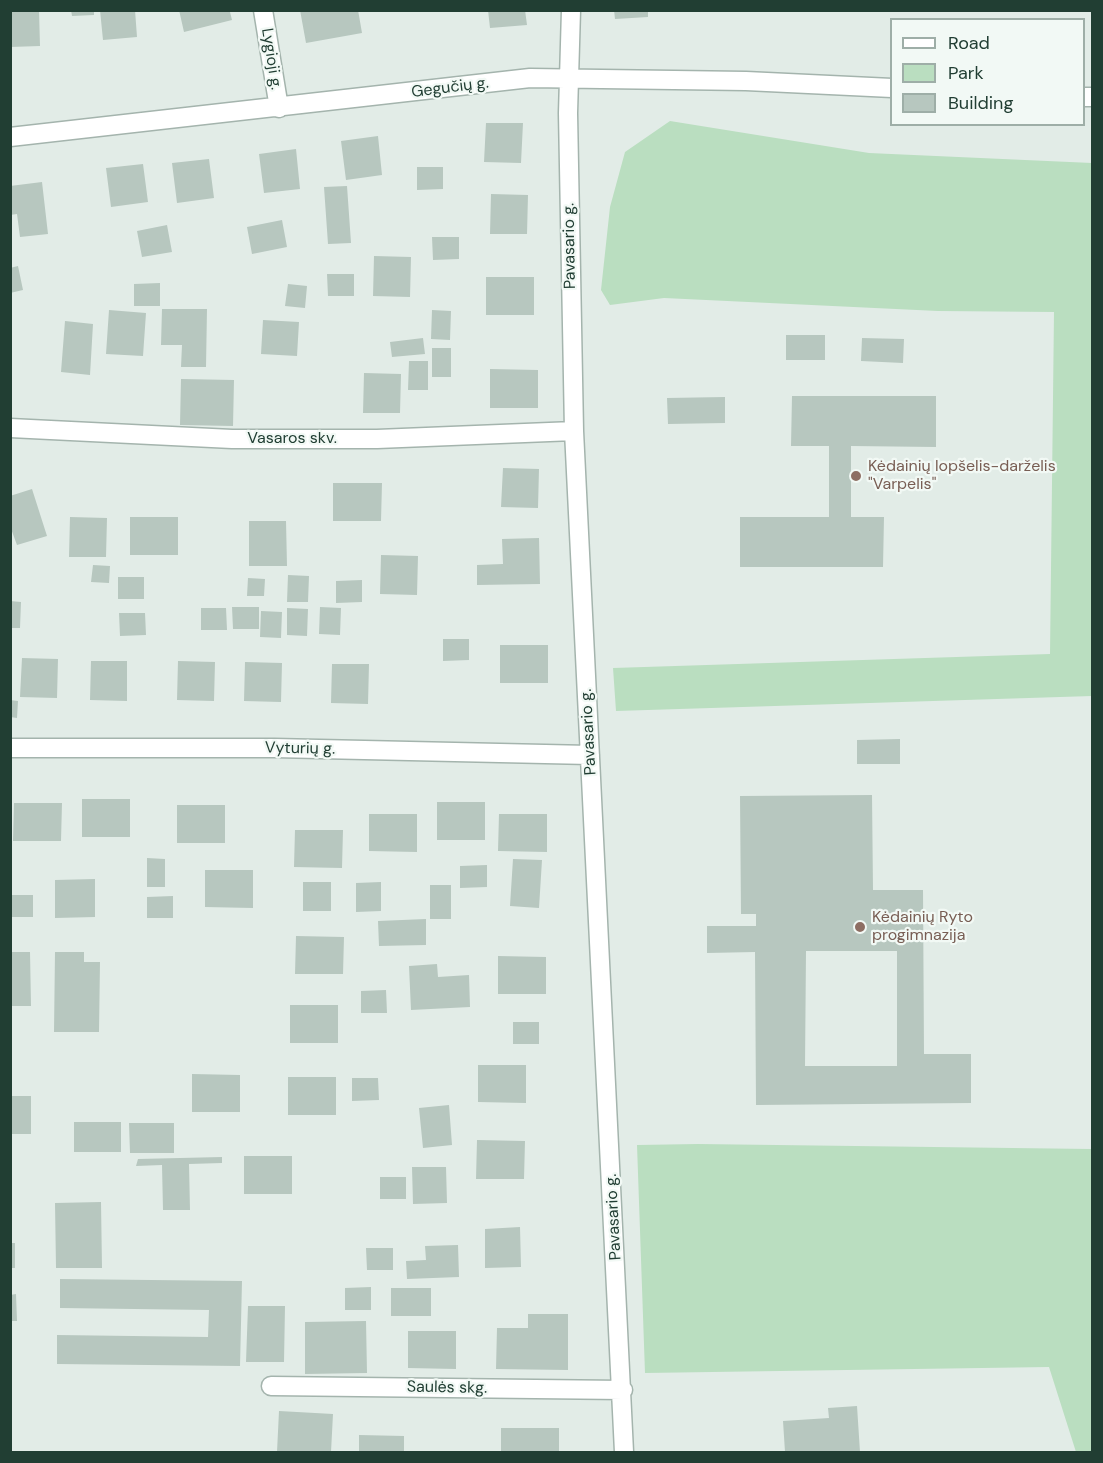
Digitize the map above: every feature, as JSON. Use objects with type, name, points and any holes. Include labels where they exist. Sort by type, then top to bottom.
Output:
[{"type":"street","name":"Lygioji g.","points":[[264,10],[279,108]]},
{"type":"street","name":"Pavasario g.","points":[[571,10],[569,77],[574,430],[623,1390],[624,1452]]},
{"type":"street","name":"Gegučių g.","points":[[10,137],[530,78],[746,81],[890,88]]},
{"type":"street","name":"Vasaros skv.","points":[[10,428],[232,439],[377,439],[574,430]]},
{"type":"street","name":"Vyturių g.","points":[[10,748],[273,748],[590,755]]},
{"type":"street","name":"Saulės skg.","points":[[271,1386],[623,1390]]},
{"type":"green space","points":[[670,121],[869,153],[1092,163],[1092,696],[616,711],[613,668],[1050,654],[1054,312],[938,311],[664,298],[610,305],[601,290],[610,207],[625,152]]},
{"type":"green space","points":[[637,1145],[1091,1149],[1092,1452],[1076,1452],[1049,1367],[645,1373]]},
{"type":"building","points":[[10,10],[39,10],[40,46],[10,47]]},
{"type":"building","points":[[71,10],[94,10],[94,15],[72,16]]},
{"type":"building","points":[[100,10],[135,10],[137,37],[103,40]]},
{"type":"building","points":[[179,10],[234,11],[230,12],[232,20],[184,32]]},
{"type":"building","points":[[300,10],[358,10],[362,33],[306,43]]},
{"type":"building","points":[[488,10],[525,10],[527,25],[490,28]]},
{"type":"building","points":[[614,10],[648,10],[648,17],[615,19]]},
{"type":"building","points":[[486,123],[523,123],[521,163],[484,162]]},
{"type":"building","points":[[378,136],[382,175],[346,180],[341,141]]},
{"type":"building","points":[[296,149],[300,189],[264,193],[259,154]]},
{"type":"building","points":[[209,159],[214,198],[177,203],[172,163]]},
{"type":"building","points":[[143,164],[148,202],[111,207],[106,168]]},
{"type":"building","points":[[417,167],[443,167],[443,189],[417,190]]},
{"type":"building","points":[[42,182],[48,234],[20,237],[17,214],[10,215],[10,186]]},
{"type":"building","points":[[347,186],[351,243],[328,244],[324,187]]},
{"type":"building","points":[[491,194],[528,195],[527,234],[490,234]]},
{"type":"building","points":[[282,220],[287,247],[252,254],[247,227]]},
{"type":"building","points":[[167,225],[172,252],[142,257],[137,231]]},
{"type":"building","points":[[432,237],[459,237],[459,259],[433,260]]},
{"type":"building","points":[[374,256],[411,257],[410,297],[373,296]]},
{"type":"building","points":[[18,266],[23,290],[10,293],[10,268]]},
{"type":"building","points":[[327,274],[354,274],[354,296],[328,296]]},
{"type":"building","points":[[486,277],[534,277],[534,315],[486,315]]},
{"type":"building","points":[[160,283],[160,306],[134,306],[134,284]]},
{"type":"building","points":[[288,284],[307,286],[305,308],[285,306]]},
{"type":"building","points":[[162,309],[207,309],[206,367],[181,367],[182,345],[161,345]]},
{"type":"building","points":[[109,310],[146,313],[143,356],[106,354]]},
{"type":"building","points":[[432,310],[451,311],[450,340],[431,339]]},
{"type":"building","points":[[263,320],[299,322],[297,356],[261,354]]},
{"type":"building","points":[[65,321],[93,324],[90,375],[61,372]]},
{"type":"building","points":[[786,335],[825,335],[825,360],[786,360]]},
{"type":"building","points":[[423,338],[425,354],[392,357],[390,342]]},
{"type":"building","points":[[862,338],[904,339],[903,363],[861,361]]},
{"type":"building","points":[[432,348],[451,348],[451,377],[432,377]]},
{"type":"building","points":[[409,361],[428,361],[428,390],[408,390]]},
{"type":"building","points":[[490,369],[538,370],[538,408],[490,408]]},
{"type":"building","points":[[364,373],[401,374],[400,413],[363,413]]},
{"type":"building","points":[[181,379],[234,380],[233,426],[180,425]]},
{"type":"building","points":[[792,396],[936,396],[936,447],[851,446],[851,517],[884,517],[883,567],[740,567],[740,517],[829,517],[829,446],[791,446]]},
{"type":"building","points":[[725,397],[725,423],[668,424],[667,398]]},
{"type":"building","points":[[503,468],[539,469],[538,508],[501,507]]},
{"type":"building","points":[[333,483],[382,483],[381,521],[333,521]]},
{"type":"building","points":[[32,489],[47,536],[17,545],[10,526],[10,496]]},
{"type":"building","points":[[70,517],[107,518],[106,557],[69,557]]},
{"type":"building","points":[[130,517],[178,517],[178,555],[130,555]]},
{"type":"building","points":[[249,521],[286,521],[287,566],[249,566]]},
{"type":"building","points":[[539,538],[540,584],[477,585],[477,565],[503,564],[502,539]]},
{"type":"building","points":[[381,555],[418,556],[417,595],[380,594]]},
{"type":"building","points":[[93,565],[110,566],[109,583],[91,582]]},
{"type":"building","points":[[288,575],[309,576],[308,602],[287,602]]},
{"type":"building","points":[[118,577],[144,577],[144,599],[118,599]]},
{"type":"building","points":[[248,578],[265,579],[264,596],[247,596]]},
{"type":"building","points":[[362,580],[362,602],[336,603],[336,581]]},
{"type":"building","points":[[10,601],[21,602],[20,628],[10,628]]},
{"type":"building","points":[[232,607],[259,607],[259,629],[233,629]]},
{"type":"building","points":[[320,607],[341,608],[340,635],[319,634]]},
{"type":"building","points":[[201,608],[226,608],[227,630],[201,630]]},
{"type":"building","points":[[287,608],[308,609],[307,636],[287,635]]},
{"type":"building","points":[[261,611],[282,612],[281,638],[260,637]]},
{"type":"building","points":[[119,613],[145,613],[146,635],[120,636]]},
{"type":"building","points":[[443,639],[469,639],[469,660],[443,661]]},
{"type":"building","points":[[500,645],[548,645],[548,683],[500,683]]},
{"type":"building","points":[[22,658],[58,659],[57,698],[20,697]]},
{"type":"building","points":[[91,661],[127,661],[127,701],[90,700]]},
{"type":"building","points":[[178,661],[215,662],[214,701],[177,700]]},
{"type":"building","points":[[245,662],[282,663],[281,702],[244,701]]},
{"type":"building","points":[[332,664],[369,664],[368,704],[331,703]]},
{"type":"building","points":[[10,700],[18,701],[17,718],[10,717]]},
{"type":"building","points":[[900,739],[900,764],[857,764],[857,740]]},
{"type":"building","points":[[872,795],[873,890],[923,890],[924,1054],[971,1054],[971,1103],[756,1105],[755,952],[707,953],[707,926],[756,926],[756,914],[741,914],[740,796]],"holes":[[[806,951],[897,951],[897,1066],[805,1066]]]},
{"type":"building","points":[[82,799],[130,799],[130,837],[82,837]]},
{"type":"building","points":[[437,802],[485,802],[485,840],[437,840]]},
{"type":"building","points":[[14,803],[62,803],[61,841],[13,841]]},
{"type":"building","points":[[177,805],[225,805],[225,843],[177,843]]},
{"type":"building","points":[[369,814],[417,814],[417,852],[369,851]]},
{"type":"building","points":[[499,814],[547,814],[547,852],[498,851]]},
{"type":"building","points":[[295,830],[343,830],[342,868],[294,867]]},
{"type":"building","points":[[147,858],[165,859],[165,887],[147,887]]},
{"type":"building","points":[[513,859],[542,860],[539,908],[510,906]]},
{"type":"building","points":[[487,865],[487,887],[460,888],[460,866]]},
{"type":"building","points":[[205,870],[253,870],[253,908],[205,907]]},
{"type":"building","points":[[95,879],[95,917],[55,918],[55,880]]},
{"type":"building","points":[[303,882],[331,882],[331,911],[303,911]]},
{"type":"building","points":[[381,882],[381,911],[356,912],[356,883]]},
{"type":"building","points":[[430,885],[451,885],[451,919],[430,919]]},
{"type":"building","points":[[10,895],[33,895],[33,917],[10,917]]},
{"type":"building","points":[[173,896],[173,918],[147,918],[147,897]]},
{"type":"building","points":[[426,919],[426,945],[379,946],[378,921]]},
{"type":"building","points":[[296,936],[344,937],[343,974],[295,974]]},
{"type":"building","points":[[10,952],[30,952],[31,1006],[10,1006]]},
{"type":"building","points":[[55,952],[84,952],[84,962],[100,962],[99,1032],[54,1032]]},
{"type":"building","points":[[498,956],[546,957],[546,994],[498,994]]},
{"type":"building","points":[[437,964],[438,977],[469,975],[470,1007],[411,1010],[409,966]]},
{"type":"building","points":[[386,990],[387,1013],[361,1013],[361,991]]},
{"type":"building","points":[[290,1005],[338,1005],[338,1043],[290,1043]]},
{"type":"building","points":[[513,1022],[539,1022],[539,1044],[513,1044]]},
{"type":"building","points":[[478,1065],[526,1065],[526,1103],[478,1102]]},
{"type":"building","points":[[192,1074],[240,1075],[240,1112],[192,1112]]},
{"type":"building","points":[[288,1077],[336,1077],[336,1115],[288,1115]]},
{"type":"building","points":[[352,1078],[378,1078],[379,1100],[352,1101]]},
{"type":"building","points":[[10,1096],[31,1096],[31,1134],[10,1134]]},
{"type":"building","points":[[449,1105],[452,1145],[423,1148],[419,1108]]},
{"type":"building","points":[[74,1122],[121,1122],[121,1152],[74,1152]]},
{"type":"building","points":[[129,1123],[174,1123],[174,1153],[130,1153]]},
{"type":"building","points":[[477,1140],[525,1141],[524,1179],[476,1179]]},
{"type":"building","points":[[244,1156],[292,1156],[292,1194],[244,1194]]},
{"type":"building","points":[[222,1157],[222,1163],[189,1164],[190,1210],[163,1210],[162,1165],[136,1166],[138,1159]]},
{"type":"building","points":[[412,1167],[446,1167],[447,1203],[413,1204]]},
{"type":"building","points":[[380,1177],[406,1177],[406,1199],[380,1199]]},
{"type":"building","points":[[101,1202],[102,1268],[56,1268],[55,1203]]},
{"type":"building","points":[[520,1227],[521,1267],[485,1268],[485,1229]]},
{"type":"building","points":[[10,1243],[15,1243],[15,1268],[10,1268]]},
{"type":"building","points":[[458,1245],[459,1277],[407,1279],[406,1261],[426,1260],[425,1246]]},
{"type":"building","points":[[366,1248],[393,1248],[393,1270],[367,1270]]},
{"type":"building","points":[[60,1279],[242,1281],[240,1366],[57,1364],[57,1335],[208,1337],[209,1310],[60,1308]]},
{"type":"building","points":[[371,1287],[371,1310],[345,1310],[345,1288]]},
{"type":"building","points":[[391,1288],[431,1288],[431,1316],[391,1316]]},
{"type":"building","points":[[16,1294],[17,1321],[10,1321],[10,1295]]},
{"type":"building","points":[[248,1306],[285,1306],[284,1362],[246,1362]]},
{"type":"building","points":[[528,1314],[568,1314],[568,1370],[496,1369],[497,1328],[528,1328]]},
{"type":"building","points":[[366,1321],[367,1373],[305,1374],[305,1322]]},
{"type":"building","points":[[408,1331],[456,1331],[456,1369],[408,1368]]},
{"type":"building","points":[[857,1406],[860,1452],[785,1452],[783,1421],[829,1418],[828,1408]]},
{"type":"building","points":[[279,1411],[333,1414],[331,1452],[277,1452]]},
{"type":"building","points":[[501,1428],[559,1428],[559,1452],[501,1452]]},
{"type":"building","points":[[359,1435],[404,1436],[404,1452],[359,1452]]},
{"type":"place","name":"Kėdainių lopšelis-darželis \"Varpelis\"","points":[[856,476]]},
{"type":"place","name":"Kėdainių Ryto progimnazija","points":[[860,927]]}]
